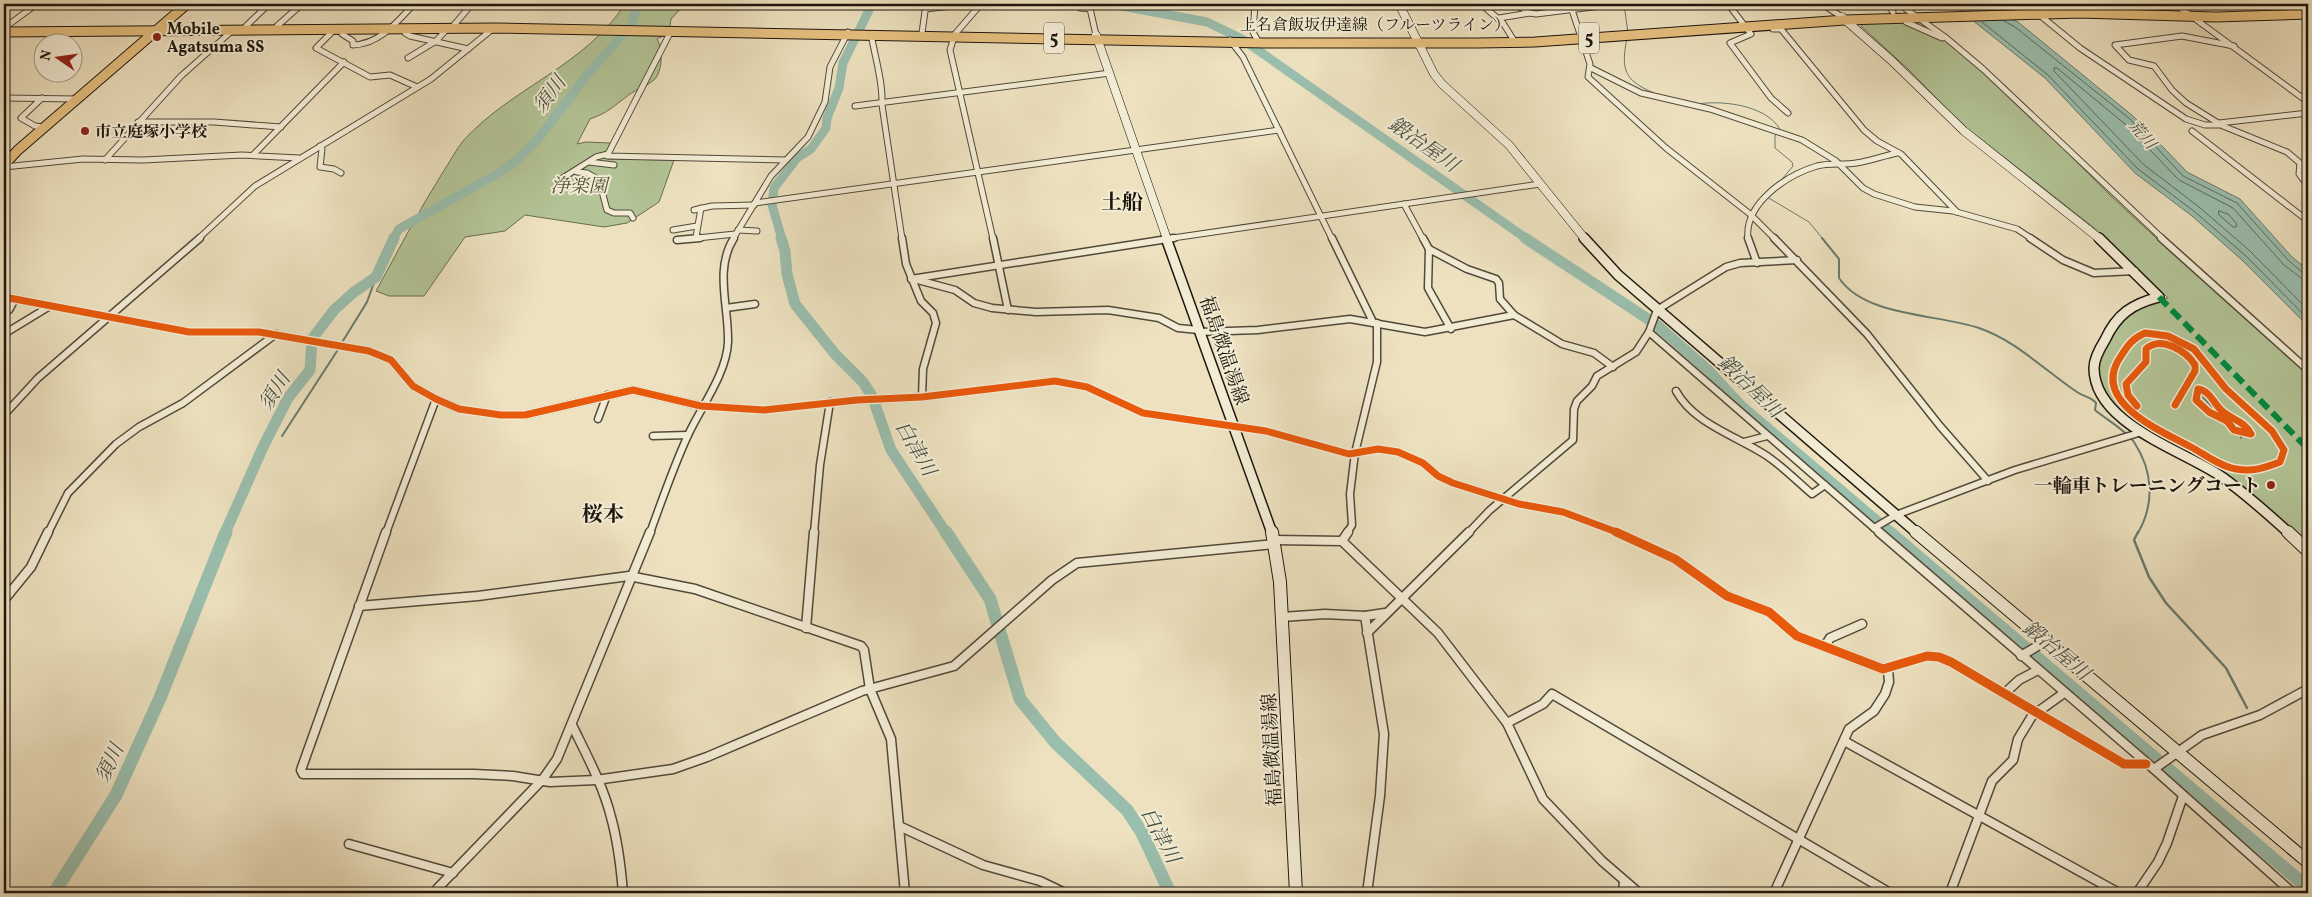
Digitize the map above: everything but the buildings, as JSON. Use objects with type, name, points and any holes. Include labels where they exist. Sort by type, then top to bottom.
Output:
[{"type":"main road","points":[[4,166],[44,127],[187,4]]},
{"type":"main road","name":"上名倉飯坂伊達線（フルーツライン）","points":[[1417,41],[1580,37],[1844,19],[1917,16],[2036,13],[2264,17],[2308,12]]},
{"type":"main road","name":"上名倉飯坂伊達線（フルーツライン）","points":[[1746,27],[1844,19]]},
{"type":"main road","name":"上名倉飯坂伊達線（フルーツライン）","points":[[4,30],[81,31],[246,26],[496,27],[848,34]]},
{"type":"main road","name":"上名倉飯坂伊達線（フルーツライン）","points":[[159,29],[233,30],[451,27]]},
{"type":"main road","name":"上名倉飯坂伊達線（フルーツライン）","points":[[644,30],[872,36],[954,35],[1257,41],[1535,42],[1580,37]]},
{"type":"main road","name":"上名倉飯坂伊達線（フルーツライン）","points":[[872,36],[922,33],[954,35]]},
{"type":"street","points":[[4,30],[38,4]]},
{"type":"street","points":[[76,4],[104,6],[110,4]]},
{"type":"street","points":[[246,26],[269,4]]},
{"type":"street","points":[[277,26],[302,4]]},
{"type":"street","points":[[344,29],[342,36],[353,41],[352,45],[356,46],[371,41],[390,27],[414,4]]},
{"type":"street","points":[[408,58],[451,27],[472,4]]},
{"type":"street","points":[[922,33],[926,6],[970,4]]},
{"type":"street","points":[[981,4],[954,35],[950,50],[979,172],[1008,310]]},
{"type":"street","points":[[1077,4],[1080,8],[1090,6],[1097,37]]},
{"type":"street","points":[[1255,4],[1253,32],[1257,41]]},
{"type":"street","points":[[1399,4],[1428,66],[1442,84],[1504,141],[1599,256],[1655,312],[2041,644],[2174,755],[2308,862]]},
{"type":"street","points":[[1481,4],[1507,26],[1512,39]]},
{"type":"street","points":[[1515,4],[1530,13]]},
{"type":"street","points":[[1499,18],[1530,13],[1539,14],[1571,6],[1617,4]]},
{"type":"street","points":[[1728,4],[1751,36],[1731,41],[1730,43],[1771,98],[1788,113]]},
{"type":"street","points":[[1822,4],[1844,19],[1892,60],[1958,125],[2082,223],[2135,271],[2159,297],[2128,307],[2116,318],[2096,359],[2094,374],[2099,390],[2110,406],[2125,421],[2205,466],[2237,487],[2308,551]]},
{"type":"street","points":[[1887,4],[1893,12]]},
{"type":"street","points":[[1899,4],[1949,40],[2005,89],[2113,194],[2308,370]]},
{"type":"street","points":[[2022,4],[2080,48],[2186,119],[2205,125],[2308,113]]},
{"type":"street","points":[[2175,4],[2308,102]]},
{"type":"street","points":[[1571,6],[1591,68],[1637,92],[1678,104],[1710,109],[1797,138],[1840,164],[1870,192],[1915,207],[1958,212],[2017,229],[2063,260],[2089,271],[2103,274],[2135,271]]},
{"type":"street","points":[[1906,22],[1949,40]]},
{"type":"street","points":[[4,415],[38,378],[110,318],[255,186],[417,87],[496,27]]},
{"type":"street","points":[[1762,27],[1781,29],[1864,130],[1916,169],[1958,212]]},
{"type":"street","points":[[405,28],[405,32],[410,36],[468,50]]},
{"type":"street","points":[[335,29],[315,47],[324,54],[344,62],[370,77],[390,75],[417,87]]},
{"type":"street","points":[[105,160],[181,76],[233,30]]},
{"type":"street","points":[[608,154],[671,31]]},
{"type":"street","points":[[433,893],[542,780],[557,759],[688,435],[701,406],[726,360],[728,342],[724,258],[726,250],[771,176],[805,141],[824,106],[830,67],[848,34]]},
{"type":"street","points":[[872,36],[877,69],[883,87],[884,102],[882,105],[906,264],[921,301],[936,318],[922,375],[922,397]]},
{"type":"street","points":[[2234,46],[2182,36],[2115,45],[2129,60],[2154,66],[2181,100],[2220,124],[2248,134],[2290,154],[2300,163],[2299,174],[2308,186]]},
{"type":"street","name":"福島微温湯線","points":[[1097,37],[1274,542],[1282,617],[1296,893]]},
{"type":"street","points":[[1232,40],[1243,57],[1375,323],[1377,362],[1355,453],[1350,494],[1352,525],[1342,541]]},
{"type":"street","points":[[253,155],[344,62]]},
{"type":"street","points":[[1591,68],[1587,74],[1588,77],[1619,106],[1666,148],[1751,215],[1797,260],[1867,334],[1944,431],[1988,480]]},
{"type":"street","points":[[855,106],[1110,73]]},
{"type":"street","points":[[4,98],[78,99]]},
{"type":"street","points":[[42,98],[21,118],[35,126],[44,127]]},
{"type":"street","points":[[2173,110],[2181,120],[2198,130],[2208,143]]},
{"type":"street","points":[[138,122],[214,122],[281,127]]},
{"type":"street","points":[[696,237],[698,209],[754,204],[1279,130]]},
{"type":"street","points":[[2192,131],[2308,221]]},
{"type":"street","points":[[320,146],[322,149],[320,167],[341,172]]},
{"type":"street","points":[[1757,263],[1747,240],[1748,222],[1751,215],[1765,198],[1794,176],[1819,166],[1855,163],[1897,153]]},
{"type":"street","points":[[561,179],[577,172],[597,156],[608,154],[609,157],[786,160]]},
{"type":"street","points":[[4,166],[83,159],[105,160],[253,155],[299,158]]},
{"type":"street","points":[[589,162],[614,165]]},
{"type":"street","points":[[577,172],[587,173],[599,180],[606,210],[614,213],[630,213],[633,218]]},
{"type":"street","points":[[911,278],[1540,184]]},
{"type":"street","points":[[1404,204],[1429,249],[1427,285],[1451,328]]},
{"type":"street","points":[[674,230],[696,226]]},
{"type":"street","points":[[677,240],[757,231]]},
{"type":"street","points":[[1429,249],[1467,269],[1496,279],[1499,283],[1500,299],[1514,316],[1562,344],[1594,353],[1613,367]]},
{"type":"street","points":[[1367,633],[1490,510],[1573,440],[1575,405],[1592,386],[1597,376],[1636,352],[1650,329],[1655,312],[1726,267],[1740,263],[1797,260]]},
{"type":"street","points":[[911,278],[955,290],[980,305],[1036,312],[1108,310],[1159,318],[1178,328],[1199,331],[1258,330],[1346,319],[1419,332],[1514,316]]},
{"type":"street","points":[[4,297],[193,333],[250,331],[276,334],[376,353],[391,360],[413,386],[436,399],[459,409],[509,416],[534,413],[607,395],[639,391],[701,406],[764,410],[830,402],[922,397],[1060,381],[1087,387],[1143,412],[1232,425],[1277,434],[1325,450],[1355,453],[1378,448],[1398,452],[1423,463],[1438,476],[1448,481],[1504,499],[1574,516],[1632,538],[1675,559],[1727,596],[1769,612],[1797,636],[1883,669],[1921,658],[1939,657],[2039,712],[2124,764],[2146,764]]},
{"type":"street","points":[[4,314],[9,310],[15,299]]},
{"type":"street","points":[[726,308],[755,304]]},
{"type":"street","points":[[4,334],[50,306]]},
{"type":"street","points":[[1650,329],[1767,436],[2023,655],[2146,764],[2156,768],[2183,796],[2293,893]]},
{"type":"street","points":[[4,600],[31,567],[68,492],[116,444],[139,427],[183,402],[276,334]]},
{"type":"street","points":[[1676,390],[1682,401],[1695,412],[1784,469],[1812,494],[1825,485]]},
{"type":"street","points":[[598,419],[607,395]]},
{"type":"street","points":[[436,399],[300,770],[302,774],[466,774],[513,776],[550,782],[596,780],[660,772],[686,765],[870,689],[954,666],[1052,580],[1077,564],[1274,542],[1342,541],[1404,598],[1438,633],[1507,722],[1543,799],[1624,881],[1639,893]]},
{"type":"street","points":[[806,628],[820,465],[830,402]]},
{"type":"street","points":[[1875,527],[1893,517],[1988,480],[2053,457],[2142,432]]},
{"type":"street","points":[[653,436],[688,435]]},
{"type":"street","points":[[1744,442],[1767,436]]},
{"type":"street","points":[[359,606],[481,596],[624,576],[695,589],[782,617],[806,628],[861,646],[864,650],[870,689],[890,732],[905,893]]},
{"type":"street","points":[[1282,617],[1325,614],[1365,616],[1385,613]]},
{"type":"street","points":[[1365,616],[1384,734],[1380,796],[1367,893]]},
{"type":"street","points":[[1825,646],[1830,638],[1862,624]]},
{"type":"street","points":[[2023,655],[2041,644]]},
{"type":"street","points":[[1774,893],[1851,726],[1868,715],[1884,698],[1888,684],[1888,669]]},
{"type":"street","points":[[2005,693],[2019,680],[2038,670]]},
{"type":"street","points":[[2156,768],[2202,735],[2260,715],[2308,689]]},
{"type":"street","points":[[1950,893],[1992,782],[2011,763],[2023,729],[2032,716],[2064,693]]},
{"type":"street","points":[[1507,722],[1543,704],[1552,694],[1890,893]]},
{"type":"street","points":[[572,725],[589,760],[611,816],[621,869],[623,893]]},
{"type":"street","points":[[1844,741],[2119,893]]},
{"type":"street","points":[[2137,893],[2158,862],[2167,843],[2183,796]]},
{"type":"street","points":[[899,826],[994,869],[1044,882],[1057,887],[1065,893]]},
{"type":"street","points":[[348,844],[453,873]]},
{"type":"street","points":[[1622,893],[1624,881]]},
{"type":"green space","name":"浄楽園","points":[[625,4],[685,4],[671,19],[669,33],[657,39],[661,60],[659,71],[654,80],[630,94],[607,111],[590,119],[577,144],[586,142],[611,143],[604,156],[608,159],[674,160],[659,202],[627,223],[604,227],[525,215],[505,231],[465,237],[424,296],[389,296],[376,291],[426,201],[464,140],[503,106],[569,61],[590,44],[609,26]]},
{"type":"green space","points":[[1919,21],[1971,60],[1995,81],[2135,219],[2308,372],[2308,545],[2261,502],[2145,431],[2116,409],[2098,381],[2098,361],[2118,320],[2147,302],[2168,298],[2093,227],[1959,122],[1909,70],[1861,26],[1864,23]]},
{"type":"water","name":"荒川","points":[[1952,4],[1981,4],[2018,22],[2133,116],[2187,172],[2240,199],[2292,257],[2308,270],[2308,326],[2242,260],[2192,216],[2135,173],[2045,78]]},
{"type":"waterway","name":"須川","points":[[393,239],[399,229],[497,174],[518,159],[537,140],[588,74],[632,24],[637,4]]},
{"type":"waterway","name":"白津川","points":[[782,239],[772,205],[774,188],[797,158],[811,149],[826,128],[827,118],[839,88],[843,63],[872,4]]},
{"type":"waterway","name":"鍛冶屋川","points":[[1111,4],[1207,22],[1242,39],[1527,239]]},
{"type":"waterway","points":[[1624,4],[1628,33]]},
{"type":"waterway","points":[[1627,38],[1624,58],[1627,72],[1636,83],[1654,93]]},
{"type":"waterway","points":[[1697,104],[1719,103],[1743,106],[1754,109],[1773,121],[1780,129],[1775,136],[1775,148],[1792,162],[1793,166],[1778,184]]},
{"type":"waterway","points":[[1767,197],[1809,222],[1823,239]]},
{"type":"waterway","name":"須川","points":[[225,533],[263,447],[288,398],[310,370],[312,339],[334,310],[354,292],[376,277],[394,238]]},
{"type":"waterway","name":"白津川","points":[[781,238],[785,251],[787,274],[795,304],[835,354],[863,382],[872,396],[891,450],[946,533]]},
{"type":"waterway","name":"鍛冶屋川","points":[[1525,238],[1657,325],[1708,370],[1741,406],[1891,533]]},
{"type":"waterway","points":[[1822,238],[1839,259],[1839,278],[1851,291],[1866,300],[1903,312],[1962,323],[1993,334],[2018,348],[2065,384],[2094,401],[2096,403],[2095,410],[2121,429],[2134,442],[2145,464],[2150,487],[2149,499],[2138,533]]},
{"type":"waterway","points":[[341,344],[367,302],[376,277]]},
{"type":"waterway","points":[[282,436],[339,348]]},
{"type":"waterway","points":[[2203,397],[2217,412],[2240,430],[2242,433],[2241,438]]},
{"type":"waterway","name":"須川","points":[[54,893],[116,795],[160,698],[226,532]]},
{"type":"waterway","name":"白津川","points":[[946,532],[990,599],[1020,699],[1055,742],[1127,810],[1142,833],[1170,893]]},
{"type":"waterway","name":"鍛冶屋川","points":[[1889,532],[2308,888]]},
{"type":"waterway","points":[[2138,532],[2134,540],[2149,577],[2166,603],[2226,668],[2247,708]]},
{"type":"marked path","points":[[2159,297],[2308,449]]},
{"type":"cycle path","points":[[4,297],[189,332],[259,332],[369,351],[391,360],[413,386],[436,399],[459,409],[501,415],[525,415],[633,390],[701,406],[764,410],[857,400],[922,397],[1055,381],[1087,387],[1143,413],[1266,431],[1349,454],[1378,449],[1398,452],[1423,463],[1438,476],[1453,483],[1519,504],[1563,512],[1600,525],[1675,559],[1727,596],[1769,612],[1797,636],[1883,669],[1927,656],[1939,657],[1951,662],[2124,764],[2146,764]]},
{"type":"cycle path","points":[[2145,333],[2157,333],[2174,337],[2194,349],[2226,389],[2264,422],[2279,440],[2284,450],[2280,462],[2255,471],[2233,469],[2153,427],[2133,414],[2115,392],[2111,374],[2114,365],[2133,338],[2145,333]]},
{"type":"cycle path","points":[[2137,406],[2128,395],[2126,384],[2146,362],[2146,349],[2150,345],[2157,343],[2180,350],[2195,365],[2195,371],[2175,405]]},
{"type":"cycle path","points":[[2198,389],[2205,391],[2220,409],[2246,426],[2251,434],[2234,430],[2227,421],[2209,412],[2196,400],[2198,389]]},
{"type":"place","name":"Mobile Agatsuma SS","points":[[157,37]]},
{"type":"place","name":"市立庭塚小学校","points":[[85,131]]},
{"type":"place","name":"一輪車トレーニングコート","points":[[2271,485]]},
{"type":"district","name":"土船","points":[[1122,202]]},
{"type":"district","name":"桜本","points":[[603,514]]}]
